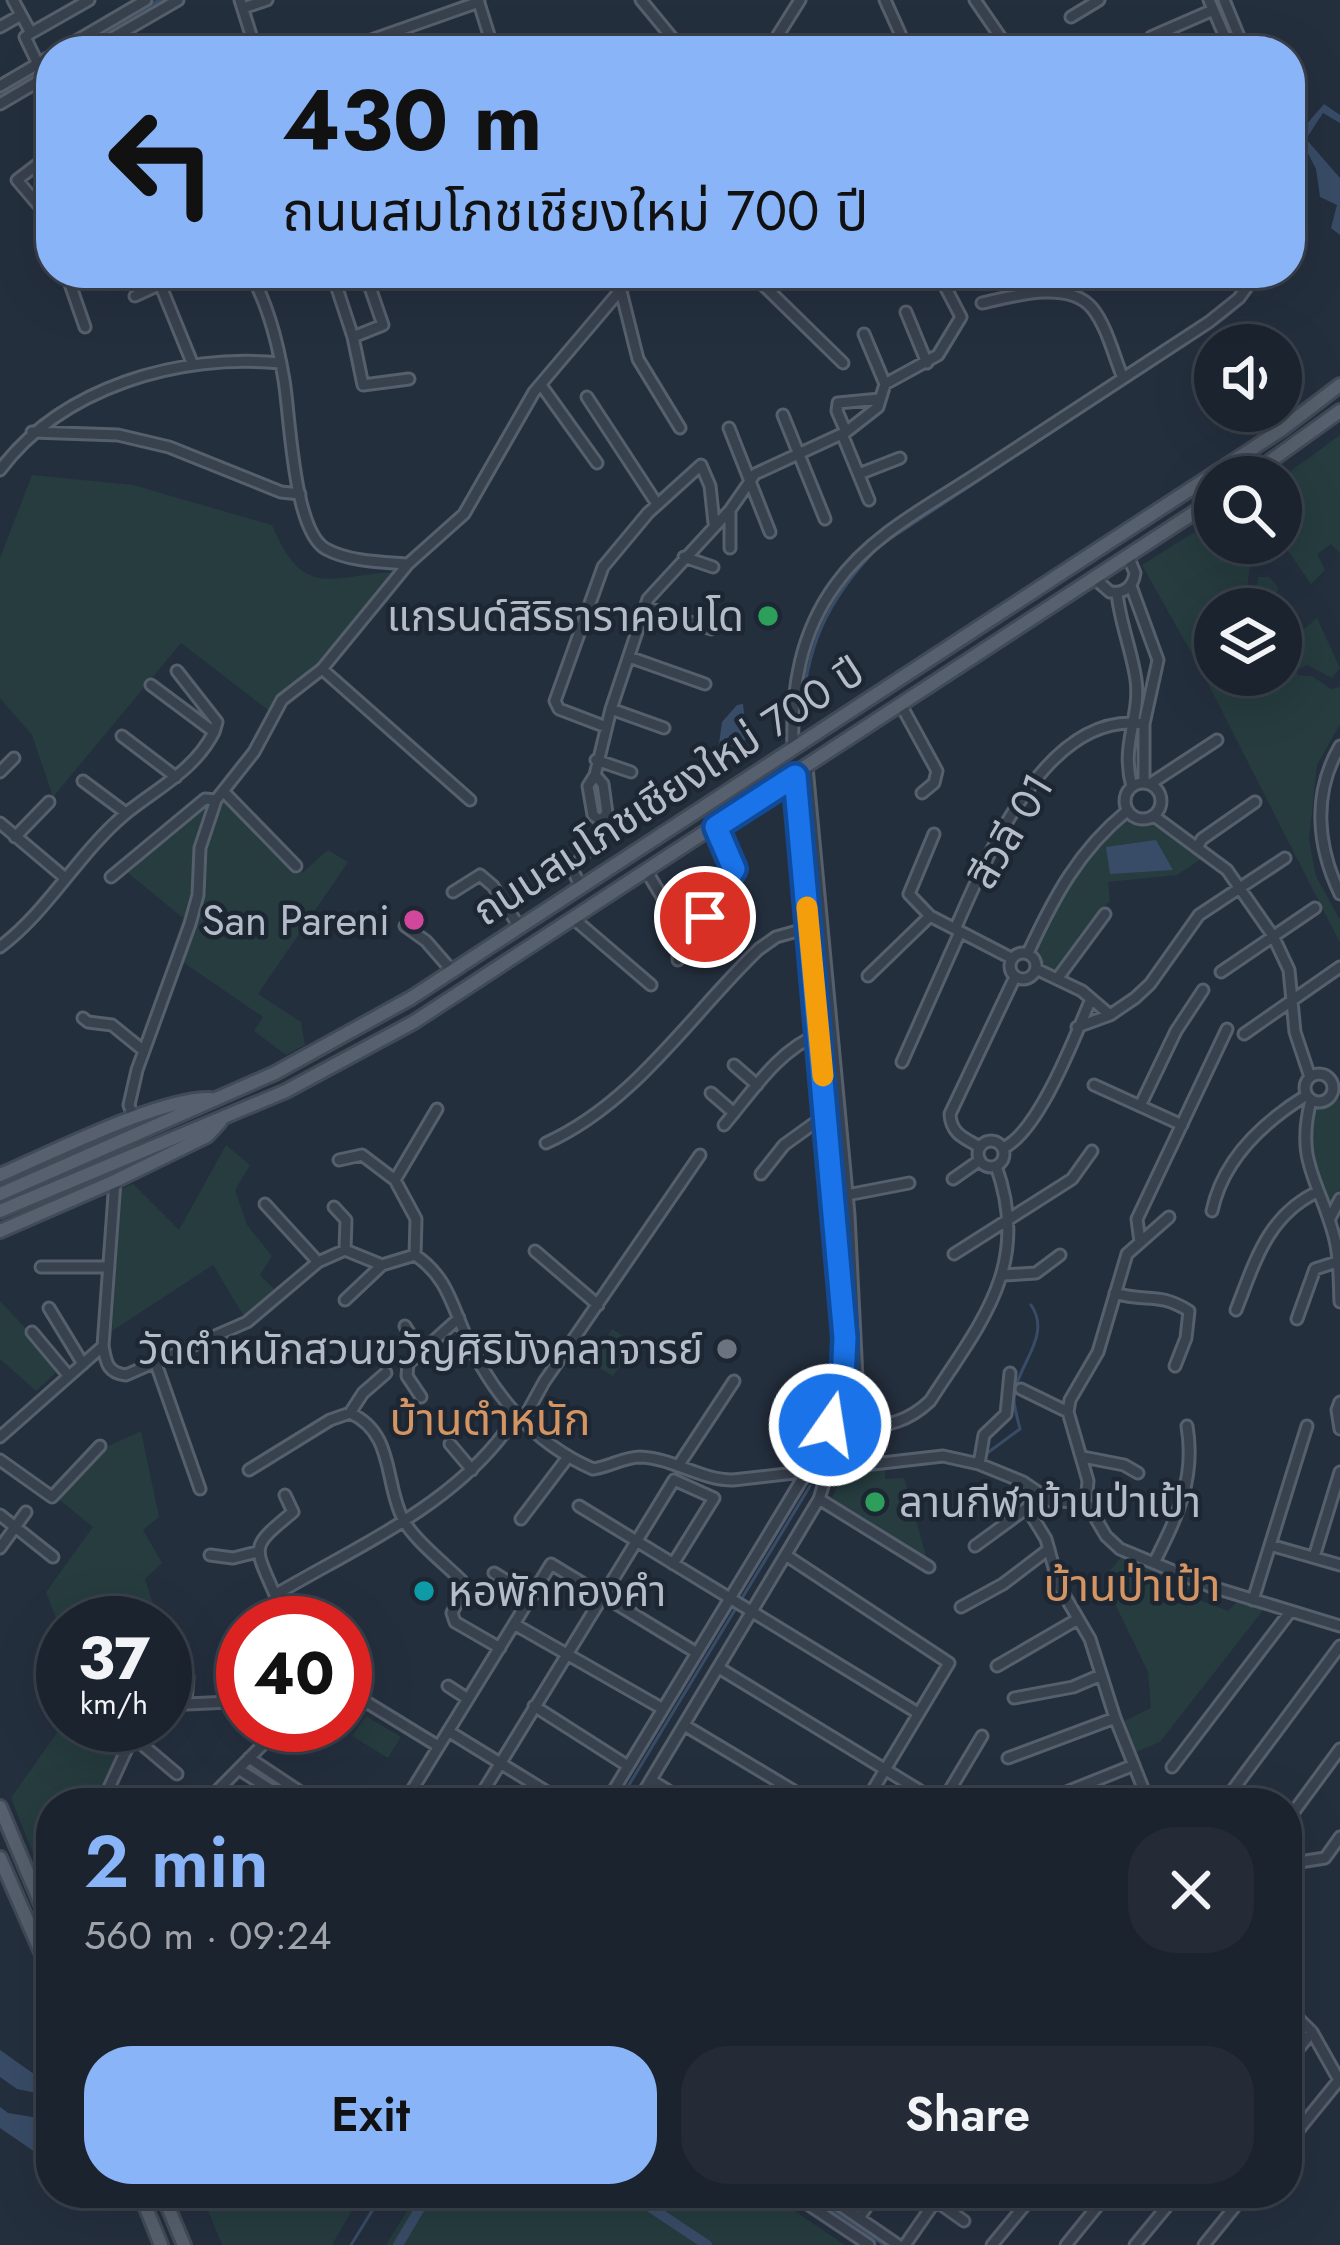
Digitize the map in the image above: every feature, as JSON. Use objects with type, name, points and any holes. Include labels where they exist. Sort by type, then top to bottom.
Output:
[{"type":"main road","name":"ถนนสมโภชเชียงใหม่ 700 ปี","points":[[0,1194],[218,1099],[352,1034],[1281,430],[1340,385]]},
{"type":"main road","points":[[1277,456],[1340,411]]},
{"type":"main road","name":"ถนนสมโภชเชียงใหม่ 700 ปี","points":[[0,1211],[226,1118],[360,1053],[574,919],[1194,513]]},
{"type":"main road","points":[[0,1175],[194,1098],[218,1099]]},
{"type":"main road","points":[[0,1231],[207,1136],[226,1118]]},
{"type":"main road","points":[[0,1807],[36,1892],[20,1905]]},
{"type":"main road","points":[[0,1858],[36,1941]]},
{"type":"main road","points":[[146,2208],[161,2245]]},
{"type":"main road","points":[[168,2208],[184,2245]]},
{"type":"street","points":[[13,0],[34,31]]},
{"type":"street","points":[[36,46],[25,37],[89,0]]},
{"type":"street","points":[[84,36],[146,0]]},
{"type":"street","points":[[117,36],[178,0]]},
{"type":"street","points":[[251,36],[241,4],[267,0]]},
{"type":"street","points":[[641,0],[671,36]]},
{"type":"street","points":[[885,0],[901,36]]},
{"type":"street","points":[[975,0],[1000,36]]},
{"type":"street","points":[[1071,17],[1099,0]]},
{"type":"street","points":[[1224,0],[1239,36]]},
{"type":"street","points":[[381,36],[478,1],[489,36]]},
{"type":"street","points":[[777,36],[796,2]]},
{"type":"street","points":[[1153,36],[1211,5],[1225,35],[1238,33]]},
{"type":"street","points":[[0,27],[21,15]]},
{"type":"street","points":[[0,86],[36,65]]},
{"type":"street","points":[[0,104],[36,83]]},
{"type":"street","points":[[36,165],[17,180],[36,202]]},
{"type":"street","points":[[71,288],[85,327]]},
{"type":"street","points":[[135,296],[152,288]]},
{"type":"street","points":[[162,288],[193,365]]},
{"type":"street","points":[[258,288],[280,363],[310,531],[322,548],[357,559],[409,564]]},
{"type":"street","points":[[337,288],[363,385],[410,379]]},
{"type":"street","points":[[353,337],[383,325],[370,288]]},
{"type":"street","points":[[766,288],[843,363]]},
{"type":"street","points":[[885,384],[938,355],[961,317],[946,288]]},
{"type":"street","points":[[793,748],[796,676],[806,643],[821,608],[859,557],[909,518],[1210,322],[1246,288]]},
{"type":"street","points":[[134,1119],[129,1105],[190,924],[198,895],[200,848],[219,795],[254,752],[275,709],[322,669],[373,603],[464,514],[542,385],[621,290]]},
{"type":"street","points":[[621,290],[638,359],[680,428]]},
{"type":"street","points":[[982,304],[1058,292],[1078,298],[1091,306],[1099,320],[1123,379]]},
{"type":"street","points":[[906,312],[927,363]]},
{"type":"street","points":[[581,887],[572,869],[598,838],[601,821],[593,815],[588,786],[646,607],[755,474],[844,433],[878,407],[885,384],[864,334]]},
{"type":"street","points":[[0,470],[32,432],[56,414],[143,377],[193,365],[280,363]]},
{"type":"street","points":[[542,385],[597,463]]},
{"type":"street","points":[[586,397],[658,504]]},
{"type":"street","points":[[869,500],[837,411],[838,404],[880,399]]},
{"type":"street","points":[[783,415],[825,519]]},
{"type":"street","points":[[729,428],[770,532]]},
{"type":"street","points":[[32,432],[135,439],[216,464],[281,492],[300,494]]},
{"type":"street","points":[[859,474],[900,458]]},
{"type":"street","points":[[606,727],[559,710],[555,701],[603,567],[658,504],[701,465],[710,486],[714,523]]},
{"type":"street","points":[[730,510],[730,548]]},
{"type":"street","points":[[1094,578],[1104,589],[1117,593],[1131,586],[1136,573],[1128,556]]},
{"type":"street","points":[[683,557],[713,567]]},
{"type":"street","points":[[1131,586],[1158,660],[1144,724],[1142,785]]},
{"type":"street","points":[[1117,593],[1136,681],[1126,750],[1142,785],[1161,799],[1154,816]]},
{"type":"street","points":[[646,607],[711,629]]},
{"type":"street","points":[[1120,622],[1143,616]]},
{"type":"street","points":[[629,657],[705,684]]},
{"type":"street","points":[[322,669],[470,800]]},
{"type":"street","points":[[0,946],[19,933],[64,877],[126,813],[204,751],[218,722],[177,671]]},
{"type":"street","points":[[152,685],[214,732]]},
{"type":"street","points":[[901,705],[937,771],[934,783],[922,793]]},
{"type":"street","points":[[611,709],[664,728]]},
{"type":"street","name":"สีวลี 01","points":[[902,1062],[958,931],[1027,789],[1085,735],[1130,722],[1144,724]]},
{"type":"street","points":[[122,736],[176,777]]},
{"type":"street","points":[[1217,740],[1142,785],[1125,799],[1127,811],[1138,819],[1154,816],[1227,870],[1273,936],[1289,970],[1295,1031],[1310,1077]]},
{"type":"street","points":[[1340,746],[1327,771],[1319,830],[1325,862],[1340,894]]},
{"type":"street","points":[[0,772],[14,758]]},
{"type":"street","points":[[596,760],[631,772]]},
{"type":"street","points":[[615,1788],[697,1653],[788,1556],[820,1499],[859,1364],[848,1195],[819,1034],[808,928],[801,771]]},
{"type":"street","points":[[646,1788],[719,1668],[742,1605],[830,1425],[844,1358],[831,1108],[801,771]]},
{"type":"street","points":[[83,781],[126,813]]},
{"type":"street","points":[[219,795],[296,866]]},
{"type":"street","points":[[111,877],[170,824],[205,799],[219,795]]},
{"type":"street","points":[[16,837],[49,802]]},
{"type":"street","points":[[1197,848],[1202,838],[1256,802]]},
{"type":"street","points":[[934,834],[909,894],[930,916],[1011,958],[1028,953],[1068,872],[1127,811]]},
{"type":"street","points":[[0,823],[64,877]]},
{"type":"street","points":[[705,917],[734,869],[716,827]]},
{"type":"street","points":[[1077,1028],[1110,1016],[1150,984],[1199,915],[1285,858]]},
{"type":"street","points":[[646,872],[679,925],[678,960]]},
{"type":"street","points":[[453,892],[480,874],[520,928]]},
{"type":"street","points":[[1221,972],[1315,908]]},
{"type":"street","points":[[1057,979],[1105,914]]},
{"type":"street","points":[[868,976],[930,916]]},
{"type":"street","points":[[574,919],[651,986]]},
{"type":"street","points":[[405,926],[426,941],[453,972]]},
{"type":"street","points":[[546,1143],[596,1116],[759,949],[776,937],[808,928]]},
{"type":"street","points":[[1028,953],[1036,969],[1091,999],[1110,1016]]},
{"type":"street","points":[[1011,958],[1015,977]]},
{"type":"street","points":[[1244,1034],[1340,967]]},
{"type":"street","points":[[1015,977],[1028,978],[1036,969]]},
{"type":"street","points":[[980,1147],[957,1135],[950,1114],[1015,977]]},
{"type":"street","points":[[1140,1106],[1176,1031],[1203,990]]},
{"type":"street","points":[[1003,1148],[1016,1142],[1030,1124],[1091,999]]},
{"type":"street","points":[[82,1018],[112,1024],[145,1051]]},
{"type":"street","points":[[1140,1242],[1137,1219],[1227,1029]]},
{"type":"street","points":[[724,1125],[783,1057],[819,1034]]},
{"type":"street","points":[[734,1065],[757,1085]]},
{"type":"street","points":[[1328,1078],[1340,1066]]},
{"type":"street","points":[[1212,1211],[1242,1148],[1260,1129],[1309,1098],[1324,1101],[1336,1093],[1328,1078],[1310,1077],[1305,1086],[1309,1098],[1303,1137],[1329,1220],[1340,1302]]},
{"type":"street","points":[[1094,1085],[1182,1125]]},
{"type":"street","points":[[711,1093],[734,1113]]},
{"type":"street","points":[[760,1174],[784,1145],[831,1108]]},
{"type":"street","points":[[394,1180],[437,1109]]},
{"type":"street","points":[[980,1147],[992,1141],[1003,1148]]},
{"type":"street","points":[[980,1147],[980,1160]]},
{"type":"street","points":[[980,1160],[996,1166],[1004,1157],[1003,1148]]},
{"type":"street","points":[[954,1254],[1072,1179],[1092,1151]]},
{"type":"street","points":[[339,1160],[362,1155],[394,1180],[416,1219],[415,1255]]},
{"type":"street","points":[[278,1596],[403,1521],[472,1470],[519,1419],[700,1155]]},
{"type":"street","points":[[953,1179],[980,1160]]},
{"type":"street","points":[[860,1429],[898,1424],[930,1401],[992,1306],[1009,1250],[1007,1195],[996,1166]]},
{"type":"street","points":[[115,1181],[103,1346],[107,1364],[117,1374],[126,1375],[248,1322],[318,1262],[345,1250],[382,1265]]},
{"type":"street","points":[[848,1195],[909,1183]]},
{"type":"street","points":[[1236,1310],[1268,1231],[1282,1215],[1317,1192]]},
{"type":"street","points":[[1329,1220],[1340,1199]]},
{"type":"street","points":[[265,1204],[318,1262]]},
{"type":"street","points":[[334,1207],[346,1220],[345,1250]]},
{"type":"street","points":[[1169,1217],[1127,1254],[1098,1352],[1070,1400],[1068,1412],[1088,1481],[1086,1502],[1106,1536],[1120,1549],[1253,1600],[1340,1626]]},
{"type":"street","points":[[535,1251],[598,1305]]},
{"type":"street","points":[[345,1300],[382,1265],[415,1255]]},
{"type":"street","points":[[415,1255],[439,1276],[475,1355],[519,1419],[568,1457],[593,1468],[637,1457],[720,1480],[944,1456],[980,1464],[1063,1504],[1086,1502]]},
{"type":"street","points":[[1004,1275],[1036,1273],[1060,1255]]},
{"type":"street","points":[[1297,1319],[1315,1269],[1337,1262]]},
{"type":"street","points":[[41,1267],[109,1268]]},
{"type":"street","points":[[1115,1293],[1134,1299],[1157,1295],[1189,1312],[1186,1338],[1175,1366]]},
{"type":"street","points":[[49,1308],[82,1364]]},
{"type":"street","points":[[422,1397],[407,1376],[408,1364],[459,1318]]},
{"type":"street","points":[[405,1326],[421,1352]]},
{"type":"street","points":[[32,1331],[68,1375]]},
{"type":"street","points":[[0,1437],[103,1346]]},
{"type":"street","points":[[155,1361],[200,1489]]},
{"type":"street","points":[[249,1470],[330,1420],[350,1413],[363,1393],[386,1373]]},
{"type":"street","points":[[980,1464],[984,1435],[1006,1414],[1010,1373]]},
{"type":"street","points":[[678,1466],[734,1381]]},
{"type":"street","points":[[1021,1389],[1068,1412]]},
{"type":"street","points":[[1340,1402],[1340,1430]]},
{"type":"street","points":[[350,1413],[373,1431],[383,1448],[403,1521],[462,1581],[452,1616],[455,1622],[500,1648]]},
{"type":"street","points":[[1154,1563],[1188,1488],[1192,1466],[1187,1426]]},
{"type":"street","points":[[1253,1600],[1307,1426]]},
{"type":"street","points":[[449,1444],[472,1470]]},
{"type":"street","points":[[0,1460],[52,1497],[100,1446]]},
{"type":"street","points":[[521,1519],[568,1457]]},
{"type":"street","points":[[1083,1457],[1124,1465],[1138,1473]]},
{"type":"street","points":[[1314,1557],[1340,1472]]},
{"type":"street","points":[[485,1788],[674,1480],[714,1498],[673,1564]]},
{"type":"street","points":[[975,1546],[1027,1508],[1037,1494]]},
{"type":"street","points":[[276,1596],[257,1552],[261,1539],[293,1512],[285,1495]]},
{"type":"street","points":[[820,1499],[929,1567]]},
{"type":"street","points":[[579,1506],[918,1713]]},
{"type":"street","points":[[1027,1508],[1049,1549],[1060,1586],[1090,1639],[1143,1788]]},
{"type":"street","points":[[0,1548],[26,1512]]},
{"type":"street","points":[[1327,1514],[1340,1518]]},
{"type":"street","points":[[0,1515],[53,1557]]},
{"type":"street","points":[[1270,1545],[1340,1565]]},
{"type":"street","points":[[961,1607],[1003,1584],[1049,1549]]},
{"type":"street","points":[[211,1555],[233,1558],[257,1552]]},
{"type":"street","points":[[788,1556],[949,1663],[874,1788]]},
{"type":"street","points":[[413,1788],[551,1564],[697,1653]]},
{"type":"street","points":[[494,1573],[532,1596]]},
{"type":"street","points":[[1172,1767],[1290,1612]]},
{"type":"street","points":[[998,1666],[1078,1618]]},
{"type":"street","points":[[514,1624],[663,1709]]},
{"type":"street","points":[[1234,1788],[1340,1646]]},
{"type":"street","points":[[719,1668],[917,1788]]},
{"type":"street","points":[[1014,1698],[1073,1688],[1101,1676]]},
{"type":"street","points":[[448,1686],[468,1699]]},
{"type":"street","points":[[372,1706],[438,1746]]},
{"type":"street","points":[[534,1706],[628,1766]]},
{"type":"street","points":[[1008,1758],[1115,1718]]},
{"type":"street","points":[[684,1725],[789,1788]]},
{"type":"street","points":[[448,1731],[541,1788]]},
{"type":"street","points":[[950,1788],[982,1736]]},
{"type":"street","points":[[1302,1801],[1340,1749]]},
{"type":"street","points":[[109,1788],[125,1752]]},
{"type":"street","points":[[151,1752],[176,1774]]},
{"type":"street","points":[[221,1788],[255,1752]]},
{"type":"street","points":[[249,1758],[294,1788]]},
{"type":"street","points":[[1076,1788],[1134,1765]]},
{"type":"street","points":[[241,1769],[270,1788]]},
{"type":"street","points":[[651,1780],[664,1788]]},
{"type":"street","points":[[1302,1862],[1325,1858],[1340,1838]]},
{"type":"street","points":[[1302,2022],[1340,2080],[1302,2126]]},
{"type":"street","points":[[1302,2044],[1312,2032]]},
{"type":"street","points":[[814,2208],[869,2245]]},
{"type":"street","points":[[844,2208],[902,2245],[930,2208]]},
{"type":"street","points":[[859,2218],[866,2208]]},
{"type":"street","points":[[950,2208],[964,2221]]},
{"type":"street","points":[[992,2245],[1023,2208]]},
{"type":"street","points":[[1066,2245],[1096,2208]]},
{"type":"street","points":[[1140,2243],[1167,2208]]},
{"type":"street","points":[[1204,2245],[1234,2208]]},
{"type":"green space","points":[[1340,435],[1340,553],[1331,544],[1317,554],[1325,570],[1311,584],[1297,564],[1302,564],[1302,463]]},
{"type":"green space","points":[[32,475],[133,485],[272,525],[295,565],[321,578],[396,572],[321,663],[268,710],[181,643],[53,797],[32,735],[0,698],[0,558]]},
{"type":"green space","points":[[1194,532],[1194,564],[1250,565],[1247,588],[1194,588],[1194,658],[1142,565]]},
{"type":"green space","points":[[1258,577],[1269,577],[1279,588],[1256,588]]},
{"type":"green space","points":[[1317,618],[1340,668],[1332,678],[1307,665],[1302,667],[1302,631]]},
{"type":"green space","points":[[1302,675],[1312,676],[1331,689],[1340,687],[1340,724],[1317,765],[1309,840],[1316,876],[1340,920],[1340,943],[1214,696],[1302,696]]},
{"type":"green space","points":[[224,798],[303,872],[328,850],[348,862],[258,994],[301,1022],[305,1045],[286,1055],[254,1031],[263,1017],[171,954],[183,918],[122,868],[204,799],[217,808]]},
{"type":"green space","points":[[1126,820],[1136,826],[1153,825],[1201,859],[1177,875],[1108,882],[1110,902],[1055,970],[1042,964],[1037,950],[1064,896],[1097,848]]},
{"type":"green space","points":[[1340,1100],[1340,1188],[1330,1208],[1309,1137],[1314,1107],[1327,1106]]},
{"type":"green space","points":[[226,1145],[250,1165],[235,1190],[247,1225],[272,1256],[260,1275],[275,1290],[245,1318],[213,1265],[112,1331],[121,1189],[133,1184],[179,1230]]},
{"type":"green space","points":[[0,1301],[62,1367],[36,1391],[0,1359]]},
{"type":"green space","points":[[612,1329],[634,1343],[613,1376],[590,1362]]},
{"type":"green space","points":[[141,1431],[159,1517],[143,1530],[162,1563],[145,1579],[150,1596],[48,1596],[93,1527],[56,1497],[93,1453]]},
{"type":"green space","name":"ลานกีฬาบ้านป่าเป้า","points":[[885,1465],[885,1479],[904,1478],[927,1559],[832,1498],[844,1471]]},
{"type":"green space","points":[[1124,1554],[1190,1584],[1186,1595],[1228,1611],[1238,1601],[1264,1609],[1160,1742],[1136,1752],[1124,1721],[1151,1708],[1148,1672],[1103,1579]]},
{"type":"green space","points":[[372,1720],[401,1737],[388,1758],[372,1748]]},
{"type":"green space","points":[[43,1752],[118,1752],[101,1788],[36,1788],[36,1861],[11,1798]]},
{"type":"green space","points":[[207,2208],[353,2208],[332,2245],[222,2245]]},
{"type":"green space","points":[[409,2208],[790,2208],[845,2245],[386,2245]]},
{"type":"water","points":[[1324,104],[1340,115],[1340,123],[1323,113],[1306,139],[1340,178],[1340,235],[1331,228],[1337,205],[1320,197],[1316,169],[1305,148],[1305,126]]},
{"type":"water","points":[[743,704],[747,738],[727,757],[717,759],[722,722]]},
{"type":"water","points":[[1156,840],[1173,870],[1110,874],[1106,847]]},
{"type":"water","points":[[0,2050],[36,2075],[36,2093],[17,2089],[0,2077]]},
{"type":"water","points":[[0,2107],[36,2118],[36,2153],[0,2128]]},
{"type":"waterway","points":[[104,36],[166,0]]},
{"type":"waterway","points":[[1215,0],[1230,36]]},
{"type":"waterway","points":[[0,96],[36,75]]},
{"type":"waterway","points":[[800,725],[807,672],[822,627],[845,587],[879,546],[1223,319],[1253,288]]},
{"type":"waterway","points":[[809,837],[839,1198]]},
{"type":"waterway","points":[[845,1273],[851,1361],[847,1377]]},
{"type":"waterway","points":[[986,1454],[1020,1429],[1016,1387],[1038,1329],[1031,1305]]},
{"type":"waterway","points":[[825,1455],[845,1386]]},
{"type":"waterway","points":[[627,1788],[810,1486]]},
{"type":"waterway","points":[[351,2245],[374,2208]]},
{"type":"waterway","points":[[398,2245],[420,2208]]},
{"type":"waterway","points":[[652,2208],[707,2245]]},
{"type":"waterway","points":[[829,2208],[884,2245]]},
{"type":"slow traffic","points":[[807,907],[823,1076]]},
{"type":"place","name":"แกรนด์สิริธาราคอนโด","points":[[768,616]]},
{"type":"place","name":"San Pareni","points":[[414,920]]},
{"type":"place","name":"วัดตำหนักสวนขวัญศิริมังคลาจารย์","points":[[727,1349]]},
{"type":"place","name":"ลานกีฬาบ้านป่าเป้า","points":[[875,1502]]},
{"type":"place","name":"หอพักทองคำ","points":[[424,1591]]},
{"type":"district","name":"บ้านตำหนัก","points":[[490,1419]]},
{"type":"district","name":"บ้านป่าเป้า","points":[[1132,1585]]},
{"type":"route","points":[[705,917],[734,869],[716,827],[795,776],[845,1338],[843,1379],[830,1425]]}]
